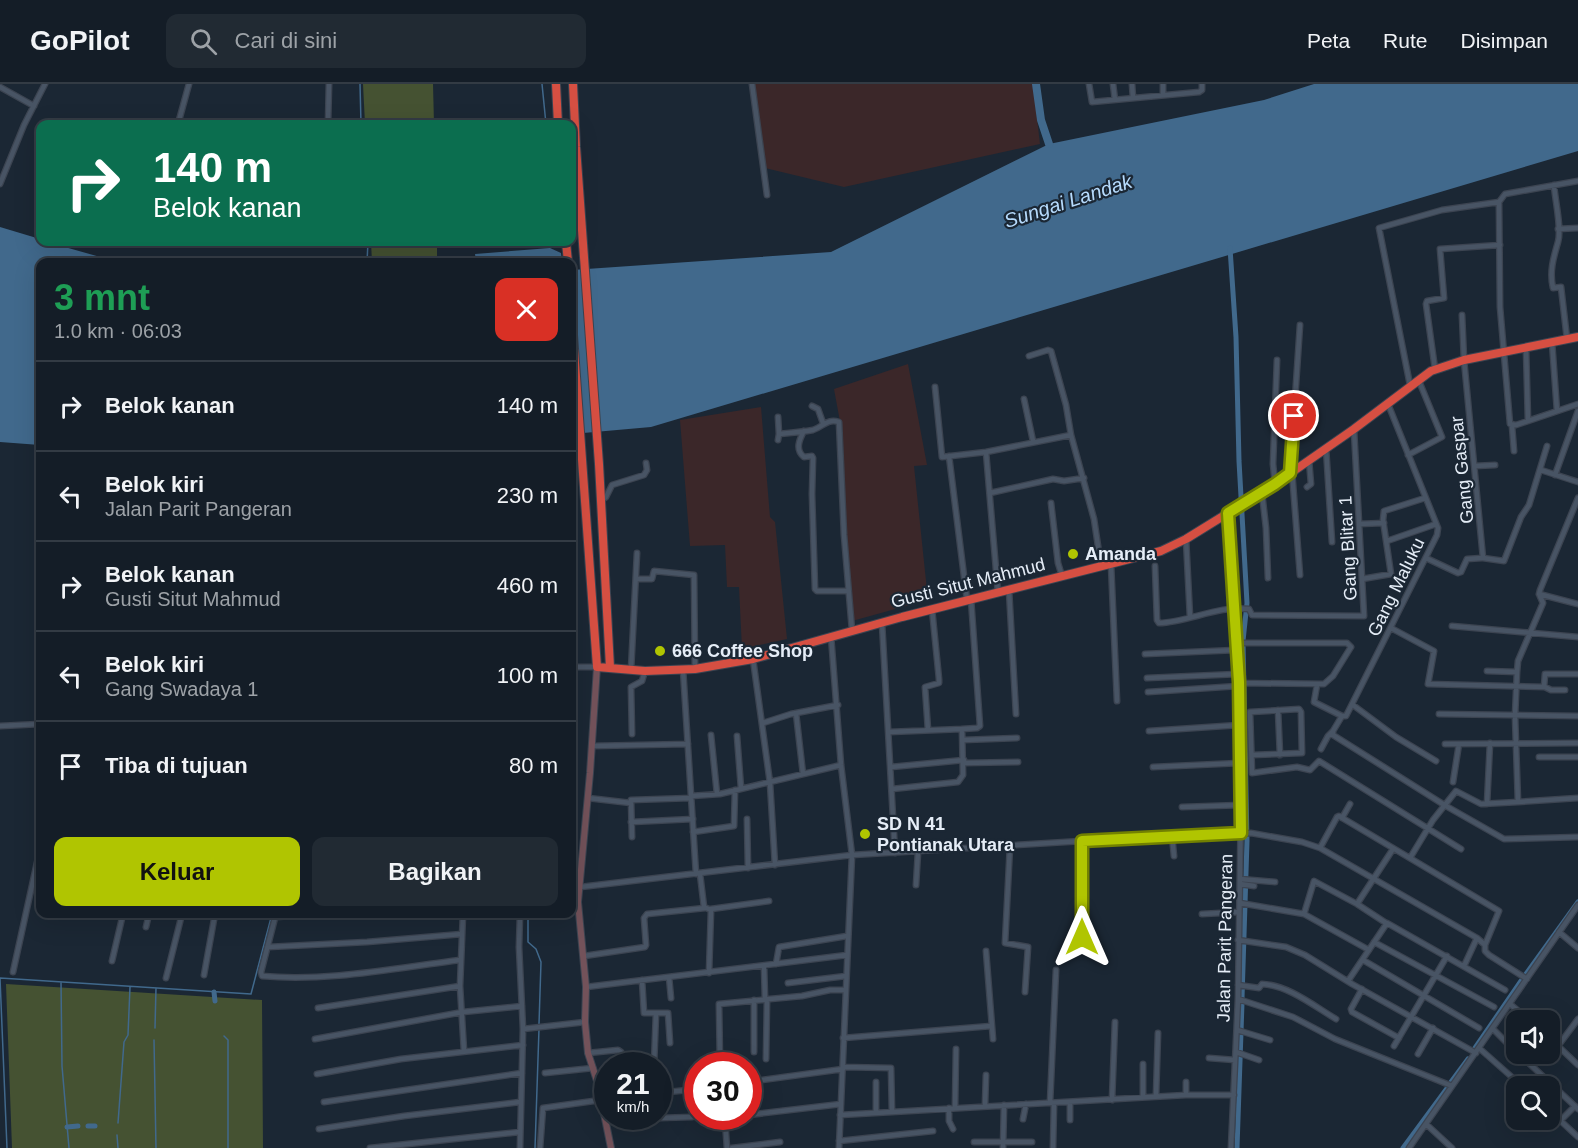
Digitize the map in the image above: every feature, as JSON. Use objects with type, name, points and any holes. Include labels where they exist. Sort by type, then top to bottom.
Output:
[{"type":"highway","points":[[556,84],[558,120]]},
{"type":"highway","points":[[573,84],[575,120]]},
{"type":"highway","points":[[576,135],[599,464],[610,668]]},
{"type":"highway","name":"Gusti Situt Mahmud","points":[[597,667],[645,671],[695,669],[753,659],[882,622],[1161,551],[1186,539],[1262,493],[1435,369],[1464,360],[1578,337]]},
{"type":"highway","points":[[576,379],[597,667]]},
{"type":"highway","points":[[586,527],[602,521]]},
{"type":"street","points":[[0,184],[45,84]]},
{"type":"street","points":[[179,120],[189,84]]},
{"type":"street","points":[[328,120],[329,84]]},
{"type":"street","points":[[752,84],[767,195]]},
{"type":"street","points":[[1089,84],[1092,102],[1199,92],[1202,84]]},
{"type":"street","points":[[1113,84],[1115,100]]},
{"type":"street","points":[[1132,84],[1133,98]]},
{"type":"street","points":[[1163,84],[1163,95]]},
{"type":"street","points":[[0,87],[34,106]]},
{"type":"street","points":[[1514,451],[1503,352],[1499,289],[1499,202],[1505,194],[1578,181]]},
{"type":"street","points":[[1554,185],[1558,242],[1551,268],[1552,284],[1553,288],[1561,287],[1567,339]]},
{"type":"street","points":[[1410,385],[1379,228],[1442,210],[1499,202]]},
{"type":"street","points":[[1558,228],[1578,228]]},
{"type":"street","points":[[1435,369],[1426,304],[1427,301],[1444,298],[1440,249],[1500,246]]},
{"type":"street","name":"Gang Gaspar","points":[[1462,315],[1482,558]]},
{"type":"street","points":[[1300,325],[1291,472],[1300,575]]},
{"type":"street","points":[[1552,342],[1557,411]]},
{"type":"street","points":[[1526,348],[1528,421]]},
{"type":"street","points":[[1029,356],[1051,351],[1094,519],[1101,566]]},
{"type":"street","points":[[1275,484],[1273,462],[1277,360]]},
{"type":"street","points":[[1408,455],[1442,437],[1418,379]]},
{"type":"street","points":[[935,387],[942,459],[1071,435]]},
{"type":"street","points":[[1024,399],[1033,441]]},
{"type":"street","name":"Gang Maluku","points":[[1342,716],[1348,714],[1353,705],[1437,535],[1436,524],[1388,404]]},
{"type":"street","points":[[1512,426],[1578,404]]},
{"type":"street","points":[[812,406],[818,409],[823,423]]},
{"type":"street","points":[[1555,475],[1578,411]]},
{"type":"street","points":[[778,417],[778,440]]},
{"type":"street","points":[[779,434],[814,429],[833,420],[839,422],[852,630]]},
{"type":"street","name":"Gang Blitar 1","points":[[1233,609],[1245,608],[1252,615],[1363,617],[1365,611],[1354,429]]},
{"type":"street","points":[[804,431],[799,442],[799,449],[802,457],[813,456],[815,589],[817,591],[848,591]]},
{"type":"street","points":[[1426,558],[1458,573],[1461,572],[1467,558],[1502,562],[1521,517],[1529,505],[1548,446]]},
{"type":"street","points":[[1326,448],[1332,542]]},
{"type":"street","points":[[986,452],[999,592]]},
{"type":"street","points":[[889,732],[962,729],[980,726],[969,600],[949,456]]},
{"type":"street","points":[[1307,487],[1311,484],[1309,460]]},
{"type":"street","points":[[601,501],[606,498],[612,485],[644,475],[647,470],[646,463]]},
{"type":"street","points":[[1475,466],[1495,465]]},
{"type":"street","points":[[1540,470],[1578,482]]},
{"type":"street","points":[[990,494],[1053,479],[1064,481],[1084,478]]},
{"type":"street","points":[[1262,493],[1268,578]]},
{"type":"street","points":[[1362,579],[1391,574],[1383,511],[1425,498]]},
{"type":"street","points":[[1518,802],[1515,686],[1518,661],[1543,603],[1539,594],[1578,498]]},
{"type":"street","points":[[1052,503],[1058,563],[1062,576]]},
{"type":"street","name":"Jalan Parit Pangeran","points":[[1231,511],[1233,609],[1238,643],[1236,650],[1238,674],[1241,683],[1239,725],[1245,882],[1239,912],[1242,941],[1238,984],[1239,1053],[1235,1060],[1231,1148]]},
{"type":"street","points":[[1359,524],[1384,522]]},
{"type":"street","points":[[1387,541],[1436,524]]},
{"type":"street","points":[[1186,539],[1190,617]]},
{"type":"street","points":[[631,670],[638,552]]},
{"type":"street","points":[[1111,564],[1117,701]]},
{"type":"street","points":[[1155,566],[1158,623],[1233,609]]},
{"type":"street","points":[[636,579],[652,579],[654,571],[694,575],[695,669]]},
{"type":"street","points":[[1009,590],[1016,714]]},
{"type":"street","points":[[1539,594],[1578,604]]},
{"type":"street","points":[[927,730],[925,687],[939,683],[932,609]]},
{"type":"street","points":[[882,622],[896,853]]},
{"type":"street","points":[[1452,626],[1578,637]]},
{"type":"street","points":[[1391,628],[1434,651],[1428,684],[1544,687],[1551,690],[1565,690]]},
{"type":"street","points":[[831,636],[841,765],[852,855],[839,1148]]},
{"type":"street","points":[[1148,692],[1241,683],[1324,684],[1333,676],[1351,647],[1349,645],[1238,643]]},
{"type":"street","points":[[1145,654],[1236,650]]},
{"type":"street","points":[[753,659],[770,783],[775,865]]},
{"type":"street","points":[[576,667],[597,667],[588,798],[576,880]]},
{"type":"street","points":[[682,669],[693,832],[698,874],[708,908],[709,973]]},
{"type":"street","points":[[632,734],[631,687],[642,681],[645,671]]},
{"type":"street","points":[[1487,671],[1516,672]]},
{"type":"street","points":[[1147,678],[1238,674]]},
{"type":"street","points":[[1544,687],[1545,674],[1578,674]]},
{"type":"street","points":[[1317,685],[1314,702],[1342,716],[1321,748]]},
{"type":"street","points":[[763,723],[796,713],[838,705]]},
{"type":"street","points":[[1353,705],[1396,737],[1436,761]]},
{"type":"street","points":[[1252,755],[1302,753],[1299,709],[1250,713],[1252,772],[1297,767],[1310,770],[1319,761],[1461,849]]},
{"type":"street","points":[[1278,710],[1280,755]]},
{"type":"street","points":[[796,713],[803,774]]},
{"type":"street","points":[[1439,714],[1578,716]]},
{"type":"street","points":[[0,728],[36,724]]},
{"type":"street","points":[[1149,731],[1239,725]]},
{"type":"street","points":[[892,789],[958,782],[963,775],[962,729]]},
{"type":"street","points":[[1333,731],[1333,735],[1347,744],[1504,839],[1578,837]]},
{"type":"street","points":[[711,735],[717,794]]},
{"type":"street","points":[[693,832],[734,826],[738,789],[737,736]]},
{"type":"street","points":[[963,740],[1017,738]]},
{"type":"street","points":[[1487,804],[1490,743]]},
{"type":"street","points":[[1445,744],[1578,743]]},
{"type":"street","points":[[592,746],[688,744]]},
{"type":"street","points":[[1454,782],[1459,744]]},
{"type":"street","points":[[1240,748],[1251,747]]},
{"type":"street","points":[[1539,757],[1578,757]]},
{"type":"street","points":[[891,767],[963,761],[1018,762]]},
{"type":"street","points":[[1153,767],[1240,764]]},
{"type":"street","points":[[632,837],[631,800],[717,794],[841,765]]},
{"type":"street","points":[[1410,858],[1427,829],[1456,791],[1478,803],[1487,804],[1578,798]]},
{"type":"street","points":[[588,798],[631,803]]},
{"type":"street","points":[[1342,818],[1350,804]]},
{"type":"street","points":[[1182,807],[1241,805]]},
{"type":"street","points":[[1320,848],[1337,817],[1342,818],[1499,911],[1485,945],[1485,951],[1527,979]]},
{"type":"street","points":[[631,822],[693,819]]},
{"type":"street","points":[[747,819],[748,868]]},
{"type":"street","points":[[576,887],[852,855],[1251,833],[1302,842],[1320,848],[1477,938],[1485,945]]},
{"type":"street","points":[[1173,836],[1174,856]]},
{"type":"street","points":[[1082,841],[1082,937]]},
{"type":"street","points":[[1010,846],[1005,944],[1029,947],[1025,992]]},
{"type":"street","points":[[1357,904],[1393,849]]},
{"type":"street","points":[[916,885],[918,852]]},
{"type":"street","points":[[13,972],[36,867]]},
{"type":"street","points":[[1304,914],[1314,881],[1505,990]]},
{"type":"street","points":[[1245,882],[1275,882]]},
{"type":"street","points":[[545,1072],[593,1068],[588,1053],[584,956],[576,892]]},
{"type":"street","points":[[584,956],[645,947],[645,915],[769,901]]},
{"type":"street","points":[[1241,903],[1304,914],[1368,950]]},
{"type":"street","points":[[1409,1148],[1578,905]]},
{"type":"street","points":[[1202,914],[1239,912]]},
{"type":"street","points":[[112,961],[122,918]]},
{"type":"street","points":[[146,927],[148,918]]},
{"type":"street","points":[[166,978],[181,918]]},
{"type":"street","points":[[204,975],[214,918]]},
{"type":"street","points":[[274,918],[261,972],[262,976],[320,977],[460,960]]},
{"type":"street","points":[[464,918],[460,986],[464,1051]]},
{"type":"street","points":[[520,918],[523,1029],[520,1148]]},
{"type":"street","points":[[1348,981],[1386,923]]},
{"type":"street","points":[[1559,932],[1578,948]]},
{"type":"street","points":[[268,947],[462,934]]},
{"type":"street","points":[[776,964],[779,947],[847,936]]},
{"type":"street","points":[[1464,966],[1477,938]]},
{"type":"street","points":[[1242,941],[1286,947],[1305,955],[1362,989],[1477,1050],[1510,1076]]},
{"type":"street","points":[[1374,942],[1494,1007]]},
{"type":"street","points":[[987,951],[993,1038]]},
{"type":"street","points":[[586,987],[847,955]]},
{"type":"street","points":[[1394,1046],[1447,956]]},
{"type":"street","points":[[1363,960],[1479,1028]]},
{"type":"street","points":[[764,966],[766,1059]]},
{"type":"street","points":[[1053,1148],[1056,970]]},
{"type":"street","points":[[788,983],[846,976]]},
{"type":"street","points":[[669,977],[670,998]]},
{"type":"street","points":[[642,980],[644,1013],[668,1013],[670,1043]]},
{"type":"street","points":[[1238,984],[1259,987],[1262,984],[1269,984],[1287,991],[1336,1020]]},
{"type":"street","points":[[318,1008],[460,986]]},
{"type":"street","points":[[1362,989],[1352,1012],[1399,1038]]},
{"type":"street","points":[[720,1052],[718,1004],[846,990]]},
{"type":"street","points":[[1238,999],[1293,1017],[1335,1039],[1452,1086]]},
{"type":"street","points":[[754,1000],[754,1052]]},
{"type":"street","points":[[1510,1004],[1517,1010]]},
{"type":"street","points":[[315,1039],[463,1012],[522,1006]]},
{"type":"street","points":[[654,1052],[656,1013]]},
{"type":"street","points":[[1560,1043],[1578,1019]]},
{"type":"street","points":[[523,1029],[585,1022]]},
{"type":"street","points":[[1112,1100],[1115,1022]]},
{"type":"street","points":[[843,1038],[991,1026]]},
{"type":"street","points":[[1418,1054],[1433,1028]]},
{"type":"street","points":[[1493,1029],[1506,1041]]},
{"type":"street","points":[[1237,1030],[1270,1040]]},
{"type":"street","points":[[1156,1096],[1158,1033]]},
{"type":"street","points":[[317,1074],[378,1063],[523,1045]]},
{"type":"street","points":[[1560,1048],[1578,1065]]},
{"type":"street","points":[[955,1108],[956,1049]]},
{"type":"street","points":[[596,1052],[611,1050],[621,1052]]},
{"type":"street","points":[[588,1053],[594,1052]]},
{"type":"street","points":[[1239,1053],[1259,1060]]},
{"type":"street","points":[[1209,1058],[1235,1060]]},
{"type":"street","points":[[1143,1064],[1143,1097]]},
{"type":"street","points":[[1530,1064],[1576,1107],[1560,1121],[1578,1137]]},
{"type":"street","points":[[762,1080],[843,1068],[891,1068],[892,1112]]},
{"type":"street","points":[[324,1102],[522,1073]]},
{"type":"street","points":[[985,1105],[986,1075]]},
{"type":"street","points":[[876,1082],[876,1113]]},
{"type":"street","points":[[1186,1082],[1186,1095]]},
{"type":"street","points":[[840,1115],[1156,1096],[1234,1095]]},
{"type":"street","points":[[540,1148],[543,1108],[594,1100]]},
{"type":"street","points":[[319,1129],[520,1102]]},
{"type":"street","points":[[1070,1102],[1070,1120]]},
{"type":"street","points":[[762,1113],[841,1104]]},
{"type":"street","points":[[1023,1119],[1026,1104]]},
{"type":"street","points":[[1003,1148],[1004,1105]]},
{"type":"street","points":[[949,1108],[949,1121],[952,1129]]},
{"type":"street","points":[[1426,1124],[1452,1148]]},
{"type":"street","points":[[608,1130],[611,1148]]},
{"type":"street","points":[[726,1130],[727,1148]]},
{"type":"street","points":[[839,1141],[933,1131]]},
{"type":"street","points":[[370,1148],[520,1132]]},
{"type":"street","points":[[732,1148],[780,1142]]},
{"type":"street","points":[[974,1142],[1032,1142]]},
{"type":"shaded area","points":[[751,84],[1033,84],[1040,144],[844,187],[765,168]]},
{"type":"shaded area","points":[[908,364],[927,465],[914,466],[928,600],[852,621],[844,517],[843,438],[834,389]]},
{"type":"shaded area","points":[[761,407],[770,517],[775,522],[787,639],[742,649],[739,587],[727,587],[725,545],[690,546],[680,420]]},
{"type":"green space","points":[[363,84],[433,84],[434,120],[365,120]]},
{"type":"green space","points":[[371,246],[437,246],[437,258],[372,258]]},
{"type":"green space","points":[[6,984],[262,1000],[263,1148],[12,1148]]},
{"type":"water","name":"Sungai Landak","points":[[1314,84],[1578,84],[1578,151],[651,427],[576,434],[576,270],[831,252],[1049,144],[1264,100]]},
{"type":"water","points":[[0,227],[36,238],[36,246],[61,246],[104,258],[36,258],[36,445],[0,442]]},
{"type":"water","points":[[550,248],[561,253],[562,258],[476,258],[475,254]]},
{"type":"waterway","points":[[360,84],[361,120]]},
{"type":"waterway","points":[[542,84],[546,120]]},
{"type":"waterway","points":[[1036,84],[1041,120],[1049,144]]},
{"type":"waterway","points":[[367,258],[368,246]]},
{"type":"waterway","points":[[1230,248],[1247,603],[1243,641],[1247,841],[1242,998]]},
{"type":"waterway","points":[[1526,974],[1578,902]]},
{"type":"waterway","points":[[0,978],[251,994],[271,918]]},
{"type":"waterway","points":[[528,918],[528,942],[536,949],[541,962],[539,1024]]},
{"type":"waterway","points":[[0,978],[7,1148]]},
{"type":"waterway","points":[[1475,1048],[1521,981]]},
{"type":"waterway","points":[[61,982],[62,1066],[69,1148]]},
{"type":"waterway","points":[[118,1123],[124,1042],[128,1035],[130,987]]},
{"type":"waterway","points":[[155,1028],[156,988]]},
{"type":"waterway","points":[[214,992],[215,1001]]},
{"type":"waterway","points":[[1237,1148],[1242,1003]]},
{"type":"waterway","points":[[535,1148],[539,1029]]},
{"type":"waterway","points":[[224,1036],[228,1040],[228,1148]]},
{"type":"waterway","points":[[154,1040],[156,1148]]},
{"type":"waterway","points":[[1451,1082],[1468,1059]]},
{"type":"waterway","points":[[1403,1148],[1448,1087]]},
{"type":"waterway","points":[[67,1127],[78,1126]]},
{"type":"waterway","points":[[88,1126],[95,1126]]},
{"type":"waterway","points":[[117,1135],[118,1148]]},
{"type":"place","name":"Amanda","points":[[1073,554]]},
{"type":"place","name":"666 Coffee Shop","points":[[660,651]]},
{"type":"place","name":"SD N 41 Pontianak Utara","points":[[865,834]]},
{"type":"route","points":[[1082,937],[1082,841],[1241,833],[1239,682],[1228,513],[1290,473],[1294,416]]}]
